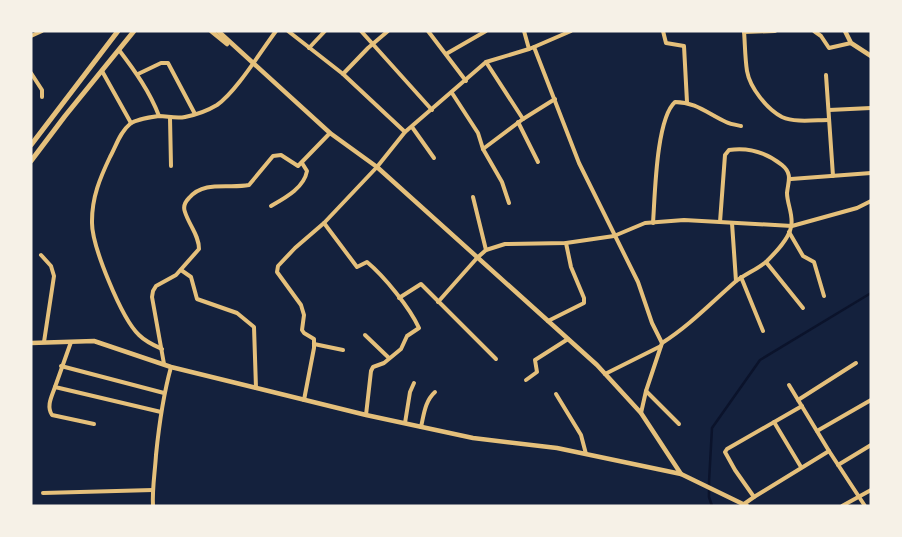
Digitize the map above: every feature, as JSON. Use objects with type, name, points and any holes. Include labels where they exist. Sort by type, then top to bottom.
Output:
[{"type":"main road","points":[[31,145],[118,31]]},
{"type":"main road","points":[[31,161],[134,31]]},
{"type":"street","points":[[31,36],[42,31]]},
{"type":"street","points":[[211,31],[252,63],[330,133],[376,167],[568,339],[605,374],[641,413],[681,474]]},
{"type":"street","points":[[218,31],[246,58]]},
{"type":"street","points":[[162,349],[146,342],[137,334],[125,314],[100,260],[92,224],[97,186],[121,134],[131,123],[159,116],[170,118],[195,114],[217,104],[229,94],[276,31]]},
{"type":"street","points":[[288,31],[344,74],[405,132]]},
{"type":"street","points":[[309,48],[325,31]]},
{"type":"street","points":[[361,31],[432,110]]},
{"type":"street","points":[[344,74],[388,31]]},
{"type":"street","points":[[428,31],[466,81]]},
{"type":"street","points":[[446,54],[486,31]]},
{"type":"street","points":[[524,31],[529,49]]},
{"type":"street","points":[[304,400],[314,344],[312,336],[304,333],[302,330],[304,314],[301,305],[283,283],[276,269],[295,248],[324,223],[376,167],[405,132],[486,62],[534,48],[571,31]]},
{"type":"street","points":[[663,31],[666,43],[684,46],[686,102]]},
{"type":"street","points":[[775,31],[744,32],[748,72],[756,90],[768,106],[783,117],[801,120],[829,120]]},
{"type":"street","points":[[814,31],[821,36],[829,48],[851,43]]},
{"type":"street","points":[[845,31],[851,43],[871,56]]},
{"type":"street","points":[[534,48],[579,163],[638,282],[661,345],[641,413]]},
{"type":"street","points":[[119,50],[138,74],[159,116]]},
{"type":"street","points":[[486,62],[523,119]]},
{"type":"street","points":[[138,74],[160,63],[168,63],[195,114]]},
{"type":"street","points":[[102,71],[131,123]]},
{"type":"street","points":[[31,73],[42,90],[42,97]]},
{"type":"street","points":[[826,75],[833,176]]},
{"type":"street","points":[[452,93],[473,123],[483,149],[502,182],[508,203]]},
{"type":"street","points":[[483,149],[518,122],[555,100]]},
{"type":"street","points":[[653,223],[660,140],[671,106],[676,102],[686,102],[699,106],[727,123],[741,126]]},
{"type":"street","points":[[829,110],[871,108]]},
{"type":"street","points":[[170,118],[171,166]]},
{"type":"street","points":[[518,122],[538,162]]},
{"type":"street","points":[[412,127],[434,158]]},
{"type":"street","points":[[164,364],[152,297],[156,286],[181,270],[199,249],[198,239],[184,211],[184,206],[191,195],[201,189],[215,186],[249,184],[273,156],[281,154],[298,166],[330,133]]},
{"type":"street","points":[[605,374],[661,345],[736,281],[766,262],[781,245],[792,226],[787,193],[791,179],[786,169],[776,160],[760,152],[739,148],[729,150],[725,155],[720,222]]},
{"type":"street","points":[[271,206],[293,193],[301,183],[308,171],[302,163]]},
{"type":"street","points":[[791,179],[871,173]]},
{"type":"street","points":[[473,198],[486,250]]},
{"type":"street","points":[[438,302],[486,250],[505,244],[566,243],[614,236],[645,223],[684,220],[792,226],[857,208],[870,202]]},
{"type":"street","points":[[324,223],[357,266],[368,262],[378,271],[417,324],[418,329],[407,336],[403,347],[373,367],[366,416]]},
{"type":"street","points":[[732,223],[736,281]]},
{"type":"street","points":[[789,232],[803,256],[814,262],[824,296]]},
{"type":"street","points":[[548,321],[584,303],[584,298],[571,267],[566,243]]},
{"type":"street","points":[[41,255],[52,266],[54,276],[44,342]]},
{"type":"street","points":[[766,262],[803,308]]},
{"type":"street","points":[[181,270],[191,277],[197,299],[236,313],[254,327],[256,388]]},
{"type":"street","points":[[742,277],[763,331]]},
{"type":"street","points":[[399,298],[420,284],[496,359]]},
{"type":"street","points":[[365,335],[389,358]]},
{"type":"street","points":[[526,380],[537,372],[535,360],[568,339]]},
{"type":"street","points":[[31,343],[94,341],[171,367],[366,416],[406,422],[473,438],[557,448],[681,474],[745,505],[754,497],[829,451]]},
{"type":"street","points":[[71,342],[61,366],[49,405],[49,411],[52,416],[94,424]]},
{"type":"street","points":[[314,344],[343,350]]},
{"type":"street","points":[[798,400],[856,362]]},
{"type":"street","points":[[61,366],[164,393]]},
{"type":"street","points":[[153,506],[161,412],[171,367]]},
{"type":"street","points":[[406,422],[410,392],[414,383]]},
{"type":"street","points":[[789,385],[865,506]]},
{"type":"street","points":[[55,387],[161,412]]},
{"type":"street","points":[[646,391],[678,424]]},
{"type":"street","points":[[422,427],[426,403],[435,392]]},
{"type":"street","points":[[556,394],[581,435],[586,454]]},
{"type":"street","points":[[817,431],[871,400]]},
{"type":"street","points":[[754,497],[725,452],[727,449],[802,406]]},
{"type":"street","points":[[774,422],[801,467]]},
{"type":"street","points":[[838,465],[871,445]]},
{"type":"street","points":[[43,493],[153,490]]},
{"type":"street","points":[[842,506],[871,490]]},
{"type":"waterway","points":[[712,506],[709,497],[712,428],[760,360],[871,293]]}]
